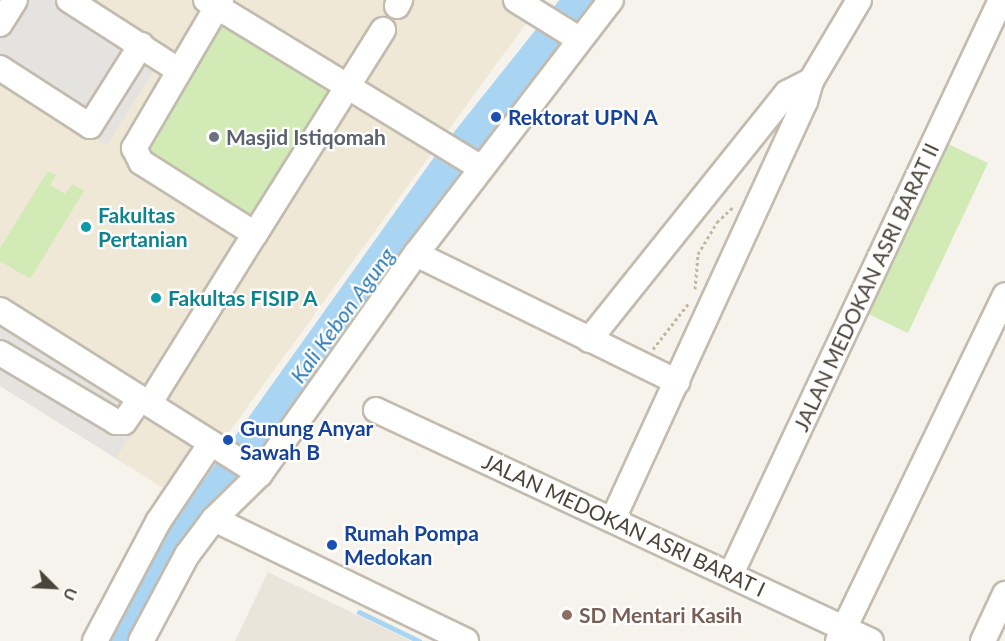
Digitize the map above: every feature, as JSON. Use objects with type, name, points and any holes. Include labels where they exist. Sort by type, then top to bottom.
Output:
[{"type":"street","points":[[0,24],[15,0]]},
{"type":"street","points":[[69,0],[178,70]]},
{"type":"street","points":[[516,0],[573,36]]},
{"type":"street","points":[[141,641],[187,555],[255,470],[416,254],[477,164],[573,36],[611,0]]},
{"type":"street","points":[[613,519],[806,102],[811,81],[859,0]]},
{"type":"street","name":"JALAN MEDOKAN ASRI BARAT II","points":[[731,574],[1001,0]]},
{"type":"street","points":[[255,234],[141,162],[134,153],[134,144],[178,70],[214,2],[477,164]]},
{"type":"street","points":[[0,353],[116,422],[124,422],[145,402],[255,234],[382,30]]},
{"type":"street","points":[[0,68],[90,126],[141,45]]},
{"type":"street","points":[[588,340],[787,93],[811,81]]},
{"type":"street","points":[[416,254],[677,382]]},
{"type":"street","points":[[841,634],[1005,295]]},
{"type":"street","points":[[0,310],[255,470]]},
{"type":"street","name":"JALAN MEDOKAN ASRI BARAT I","points":[[376,410],[731,574],[841,634],[871,641]]},
{"type":"street","points":[[95,641],[158,522],[216,446]]},
{"type":"street","points":[[214,519],[466,641]]},
{"type":"street","points":[[982,641],[1005,594]]},
{"type":"path","points":[[641,364],[689,303]]},
{"type":"shaded area","points":[[0,0],[543,0],[224,439],[168,491],[0,386]]},
{"type":"shaded area","points":[[0,0],[84,0],[166,52],[106,146],[0,78]]},
{"type":"shaded area","points":[[0,321],[146,412],[116,458],[0,386]]},
{"type":"shaded area","points":[[268,572],[411,641],[235,641]]},
{"type":"green space","points":[[217,6],[349,85],[255,234],[141,162]]},
{"type":"green space","points":[[942,141],[988,163],[908,333],[862,311]]},
{"type":"green space","points":[[48,171],[56,175],[50,185],[65,194],[72,184],[84,191],[30,279],[0,261],[0,248]]},
{"type":"waterway","name":"Kali Kebon Agung","points":[[119,641],[187,522],[215,492],[449,164],[580,0]]},
{"type":"waterway","points":[[359,612],[419,641]]},
{"type":"place","name":"Rektorat UPN A","points":[[496,117]]},
{"type":"place","name":"Masjid Istiqomah","points":[[214,137]]},
{"type":"place","name":"Fakultas Pertanian","points":[[86,227]]},
{"type":"place","name":"Fakultas FISIP A","points":[[156,298]]},
{"type":"place","name":"Gunung Anyar Sawah B","points":[[228,440]]},
{"type":"place","name":"Rumah Pompa Medokan","points":[[332,545]]},
{"type":"place","name":"SD Mentari Kasih","points":[[567,615]]}]
